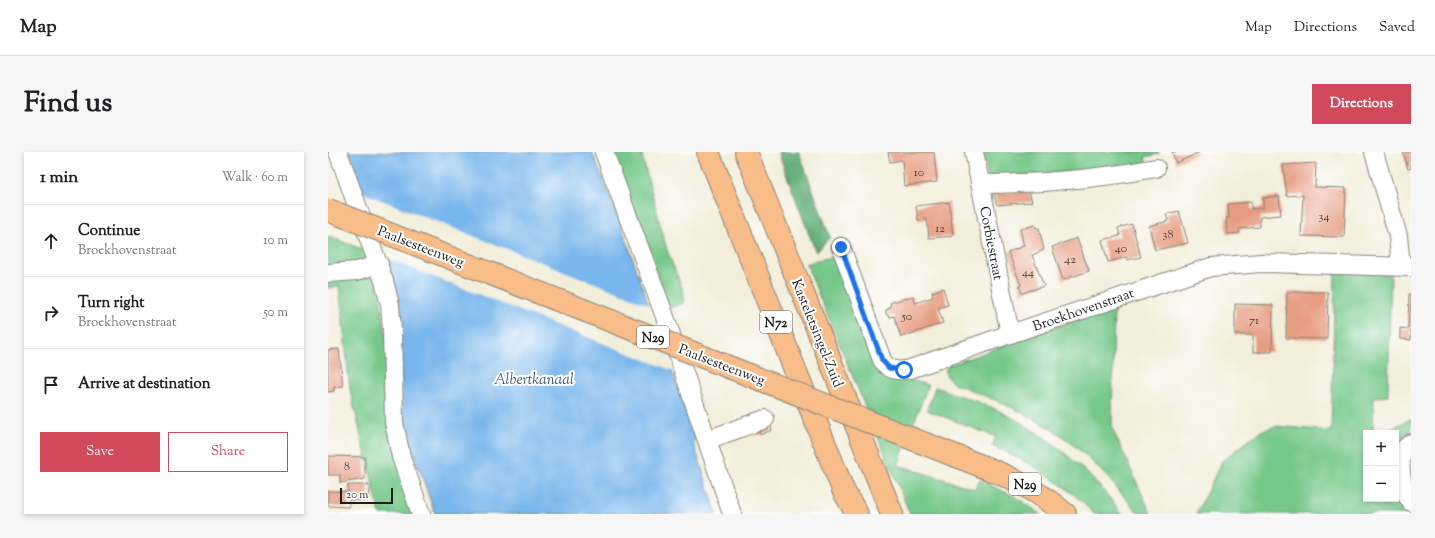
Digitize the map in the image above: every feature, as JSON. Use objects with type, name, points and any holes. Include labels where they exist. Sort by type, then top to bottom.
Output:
[{"type":"main road","name":"N72","points":[[708,152],[844,492],[857,514]]},
{"type":"main road","name":"Kasteletsingel-Zuid","points":[[746,152],[892,514]]},
{"type":"main road","name":"Paalsesteenweg","points":[[328,210],[1006,475],[1049,500],[1065,514]]},
{"type":"main road","points":[[844,492],[849,514]]},
{"type":"street","points":[[338,152],[379,264],[390,304],[394,422],[401,457],[421,514]]},
{"type":"street","points":[[604,152],[651,278],[732,514]]},
{"type":"street","name":"Corbiestraat","points":[[974,152],[1010,334]]},
{"type":"street","points":[[1374,152],[1406,266]]},
{"type":"street","points":[[980,184],[1011,184],[1090,178],[1156,168]]},
{"type":"street","name":"Broekhovenstraat","points":[[841,247],[884,364],[889,368],[898,371],[910,369],[1211,267],[1261,263],[1406,266]]},
{"type":"street","points":[[328,273],[356,271],[379,264]]},
{"type":"street","points":[[707,440],[764,419]]},
{"type":"street","points":[[1411,443],[1404,450],[1401,466],[1401,480],[1407,498],[1411,502]]},
{"type":"green space","points":[[609,152],[641,152],[667,250],[684,293],[683,303],[670,308]]},
{"type":"green space","points":[[778,152],[799,152],[830,237],[816,253]]},
{"type":"green space","points":[[983,152],[1158,152],[1159,154],[1145,157],[1147,166],[988,178]]},
{"type":"green space","points":[[328,236],[369,252],[366,261],[328,268]]},
{"type":"green space","points":[[830,257],[836,257],[880,371],[928,385],[898,465],[975,489],[979,480],[1016,497],[1041,514],[910,514],[806,264]]},
{"type":"green space","points":[[1335,271],[1391,272],[1388,396],[1374,397],[1373,430],[1363,430],[1363,502],[1399,502],[1399,499],[1402,510],[1406,514],[1196,514],[1222,461],[1261,431],[1276,426],[1331,431]]},
{"type":"green space","points":[[372,274],[377,278],[414,514],[380,514],[350,390],[339,286],[328,288],[328,277]]},
{"type":"green space","points":[[1114,306],[1112,428],[1151,514],[1139,514],[1094,463],[1049,427],[986,396],[954,383],[946,374],[947,366]]},
{"type":"green space","points":[[935,387],[993,408],[1030,428],[1048,440],[1095,481],[1122,514],[1094,514],[1059,483],[1047,475],[1020,459],[992,446],[996,437],[927,410]]},
{"type":"green space","points":[[1411,419],[1411,437],[1399,451],[1399,430],[1387,430]]},
{"type":"water","name":"Albertkanaal","points":[[346,152],[592,152],[624,233],[696,440],[693,442],[717,514],[435,514],[403,421],[398,294]]},
{"type":"pier","points":[[358,191],[651,305],[674,371],[383,257]]},
{"type":"building","points":[[888,152],[934,152],[937,182],[904,186],[902,160],[890,162]]},
{"type":"building","points":[[1172,152],[1200,152],[1176,163]]},
{"type":"building","points":[[1403,152],[1411,152],[1411,168],[1408,169]]},
{"type":"building","points":[[1316,163],[1315,187],[1346,188],[1344,237],[1301,236],[1303,195],[1287,196],[1283,165]]},
{"type":"building","points":[[1029,191],[1032,202],[997,205],[994,193]]},
{"type":"building","points":[[1279,196],[1281,215],[1260,217],[1260,227],[1239,229],[1240,233],[1227,234],[1226,218],[1229,218],[1228,204],[1251,202],[1251,209],[1263,208],[1263,198]]},
{"type":"building","points":[[949,202],[953,236],[929,238],[927,219],[918,220],[916,206]]},
{"type":"building","points":[[1179,211],[1188,243],[1155,250],[1149,226],[1168,221],[1166,214]]},
{"type":"building","points":[[1132,224],[1141,257],[1127,260],[1127,257],[1108,262],[1102,240],[1120,236],[1118,228]]},
{"type":"building","points":[[1035,225],[1036,228],[1039,228],[1044,250],[1032,255],[1044,286],[1022,293],[1019,286],[1021,285],[1008,252],[1024,246],[1020,229]]},
{"type":"building","points":[[1077,238],[1089,271],[1063,280],[1052,247]]},
{"type":"building","points":[[943,288],[948,305],[938,308],[943,323],[901,337],[894,316],[890,317],[886,314],[886,310],[891,307],[890,303],[913,296],[915,303],[933,297],[932,292]]},
{"type":"building","points":[[1287,292],[1328,292],[1327,339],[1286,338]]},
{"type":"building","points":[[1409,294],[1411,294],[1411,340],[1400,339],[1400,328],[1408,329]]},
{"type":"building","points":[[1235,304],[1273,305],[1272,352],[1253,352],[1253,335],[1235,335]]},
{"type":"building","points":[[339,349],[343,386],[334,387],[334,391],[328,392],[328,350]]},
{"type":"building","points":[[770,423],[772,430],[760,435],[758,428]]},
{"type":"building","points":[[328,456],[365,457],[365,479],[340,483],[340,475],[328,475]]},
{"type":"building","points":[[348,485],[369,485],[368,501],[349,500],[349,507],[328,506],[328,491],[348,492]]},
{"type":"route","points":[[841,247],[884,364],[894,370],[904,370]]}]
